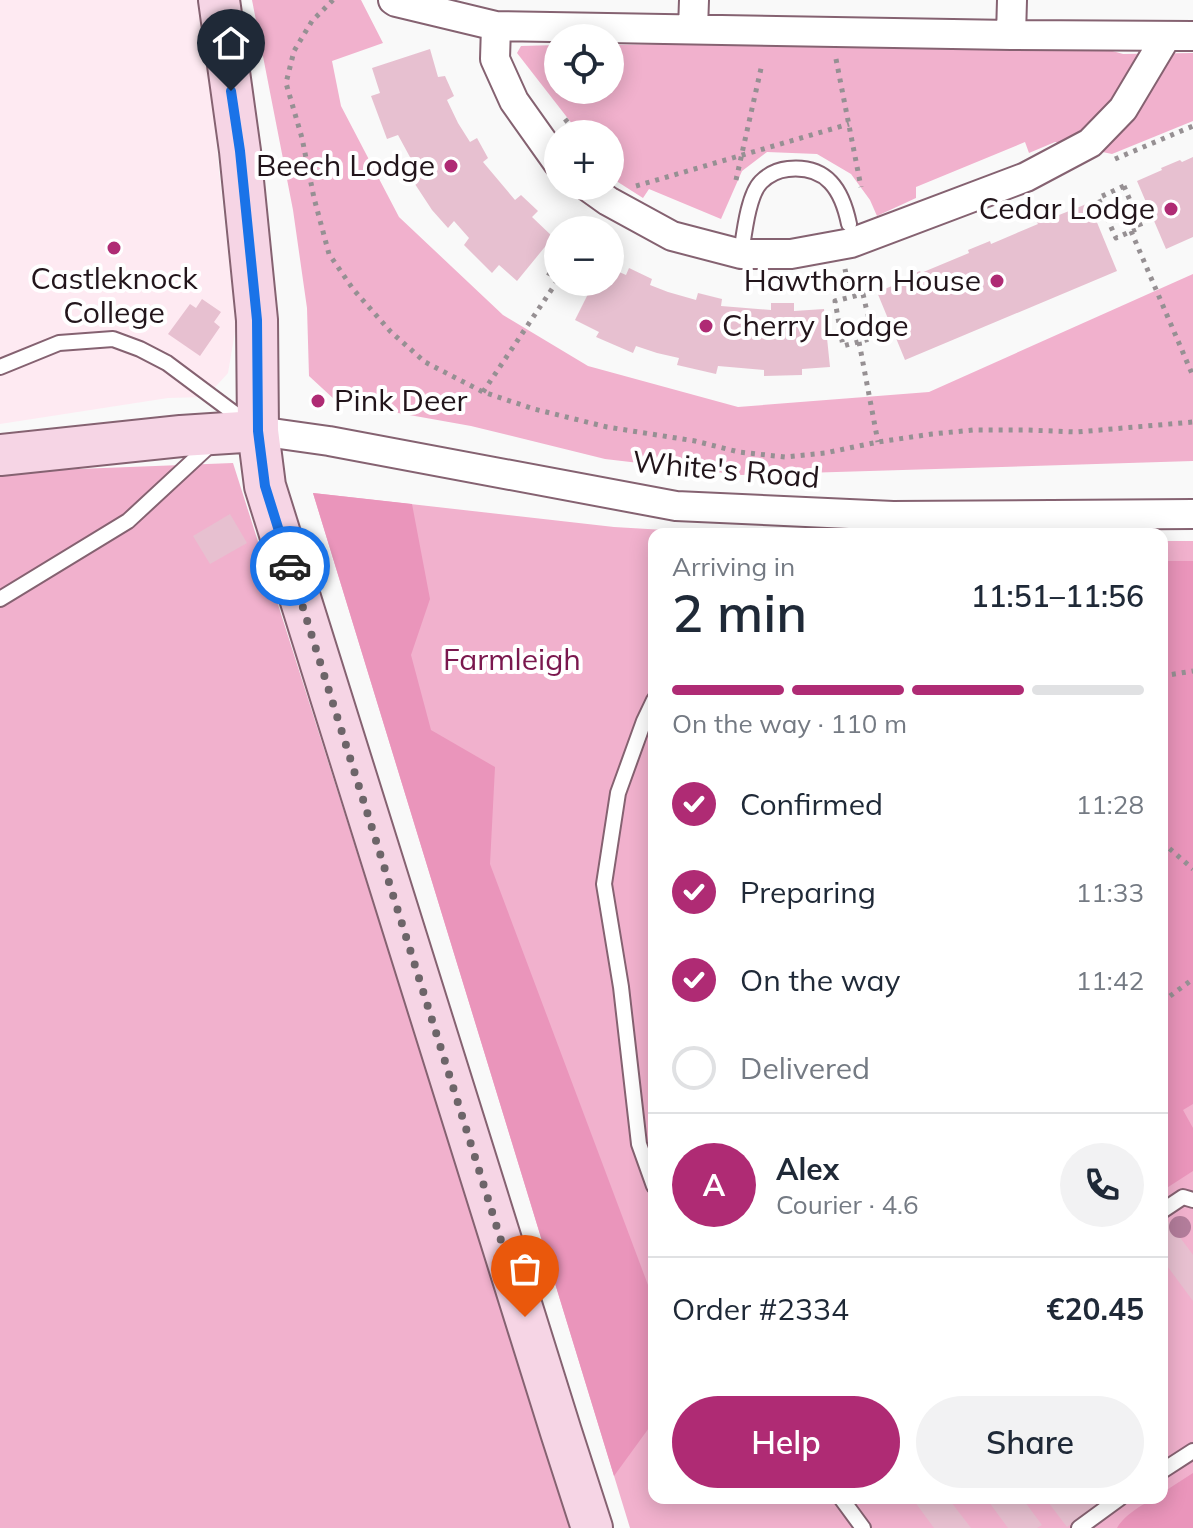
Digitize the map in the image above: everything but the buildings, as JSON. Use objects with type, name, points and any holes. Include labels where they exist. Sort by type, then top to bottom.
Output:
[{"type":"street","points":[[219,0],[240,151],[257,320],[258,431],[265,486],[592,1528]]},
{"type":"street","points":[[393,0],[496,26],[1180,36]]},
{"type":"street","points":[[693,29],[694,0]]},
{"type":"street","points":[[1011,35],[1012,0]]},
{"type":"street","points":[[496,26],[495,59],[514,101],[544,143]]},
{"type":"street","points":[[609,200],[672,236],[741,254],[791,254],[851,243],[861,230],[1026,177],[1090,143],[1123,109],[1180,36]]},
{"type":"street","points":[[0,455],[258,431]]},
{"type":"street","name":"White's Road","points":[[258,431],[329,441],[676,506],[892,525],[1193,514]]},
{"type":"lane","points":[[741,254],[747,215],[759,184],[779,170],[803,167],[822,174],[835,186],[861,230]]},
{"type":"lane","points":[[0,367],[59,343],[113,339],[167,363],[258,431]]},
{"type":"lane","points":[[0,599],[128,521],[209,446],[258,431]]},
{"type":"lane","points":[[648,713],[618,793],[604,884],[621,987],[639,1144],[648,1169]]},
{"type":"lane","points":[[1168,1207],[1183,1197],[1193,1200]]},
{"type":"lane","points":[[1168,1467],[1193,1451]]},
{"type":"lane","points":[[845,1504],[863,1528]]},
{"type":"lane","points":[[1079,1528],[1112,1504]]},
{"type":"path","points":[[333,0],[312,21],[294,51],[286,83],[329,254],[353,289],[391,332],[425,362],[483,392],[534,409],[607,427],[695,441],[739,452],[785,457],[973,430],[1077,432],[1193,422]]},
{"type":"path","points":[[828,32],[849,124],[861,230]]},
{"type":"path","points":[[735,183],[762,64]]},
{"type":"path","points":[[624,189],[849,124]]},
{"type":"path","points":[[1124,186],[1141,227],[1131,231],[1116,238],[1098,198],[1124,186]]},
{"type":"path","points":[[1131,231],[1193,376]]},
{"type":"path","points":[[845,268],[851,297]]},
{"type":"path","points":[[863,294],[873,338],[859,342],[843,346],[835,301],[863,294]]},
{"type":"path","points":[[483,392],[548,296]]},
{"type":"path","points":[[859,342],[878,442]]},
{"type":"path","points":[[1168,675],[1193,671]]},
{"type":"path","points":[[1168,847],[1193,869]]},
{"type":"path","points":[[1168,998],[1193,979]]},
{"type":"shaded area","name":"Castleknock College","points":[[0,0],[203,0],[236,326],[228,373],[206,397],[168,398],[0,424]]},
{"type":"shaded area","points":[[313,493],[412,504],[430,599],[411,655],[431,730],[495,767],[490,864],[648,1285],[648,1429],[614,1476]]},
{"type":"shaded area","points":[[1168,561],[1193,561],[1193,1104],[1183,1110],[1193,1128],[1193,1171],[1168,1187]]},
{"type":"shaded area","points":[[1193,1473],[1193,1528],[1117,1528],[1144,1504],[1168,1504],[1168,1489]]},
{"type":"green space","points":[[252,0],[361,0],[383,43],[332,61],[341,106],[399,217],[503,315],[588,366],[738,407],[929,392],[1193,274],[1193,461],[741,475],[605,459],[471,426],[335,400],[309,376],[307,308],[293,210]]},
{"type":"green space","points":[[544,45],[544,88],[517,53],[521,46]]},
{"type":"green space","points":[[624,45],[1193,53],[1193,121],[1112,154],[1055,142],[1029,153],[1025,142],[916,187],[916,198],[877,216],[870,200],[851,174],[817,154],[767,152],[742,171],[721,219],[649,189],[643,198],[624,186],[624,120],[569,120],[557,104],[624,104]]},
{"type":"green space","points":[[233,463],[572,1528],[0,1528],[0,472]]},
{"type":"green space","name":"Farmleigh","points":[[313,493],[648,529],[648,1504],[1168,1504],[1168,541],[1193,541],[1193,1528],[630,1528]]},
{"type":"way so far","points":[[290,566],[525,1317]]},
{"type":"place","name":"Beech Lodge","points":[[451,166]]},
{"type":"place","name":"Cedar Lodge","points":[[1171,209]]},
{"type":"place","name":"Castleknock College","points":[[114,248]]},
{"type":"place","name":"Hawthorn House","points":[[997,281]]},
{"type":"place","name":"Cherry Lodge","points":[[706,326]]},
{"type":"place","name":"Pink Deer","points":[[318,401]]},
{"type":"route","points":[[231,91],[257,320],[258,431],[265,486],[290,566]]}]
